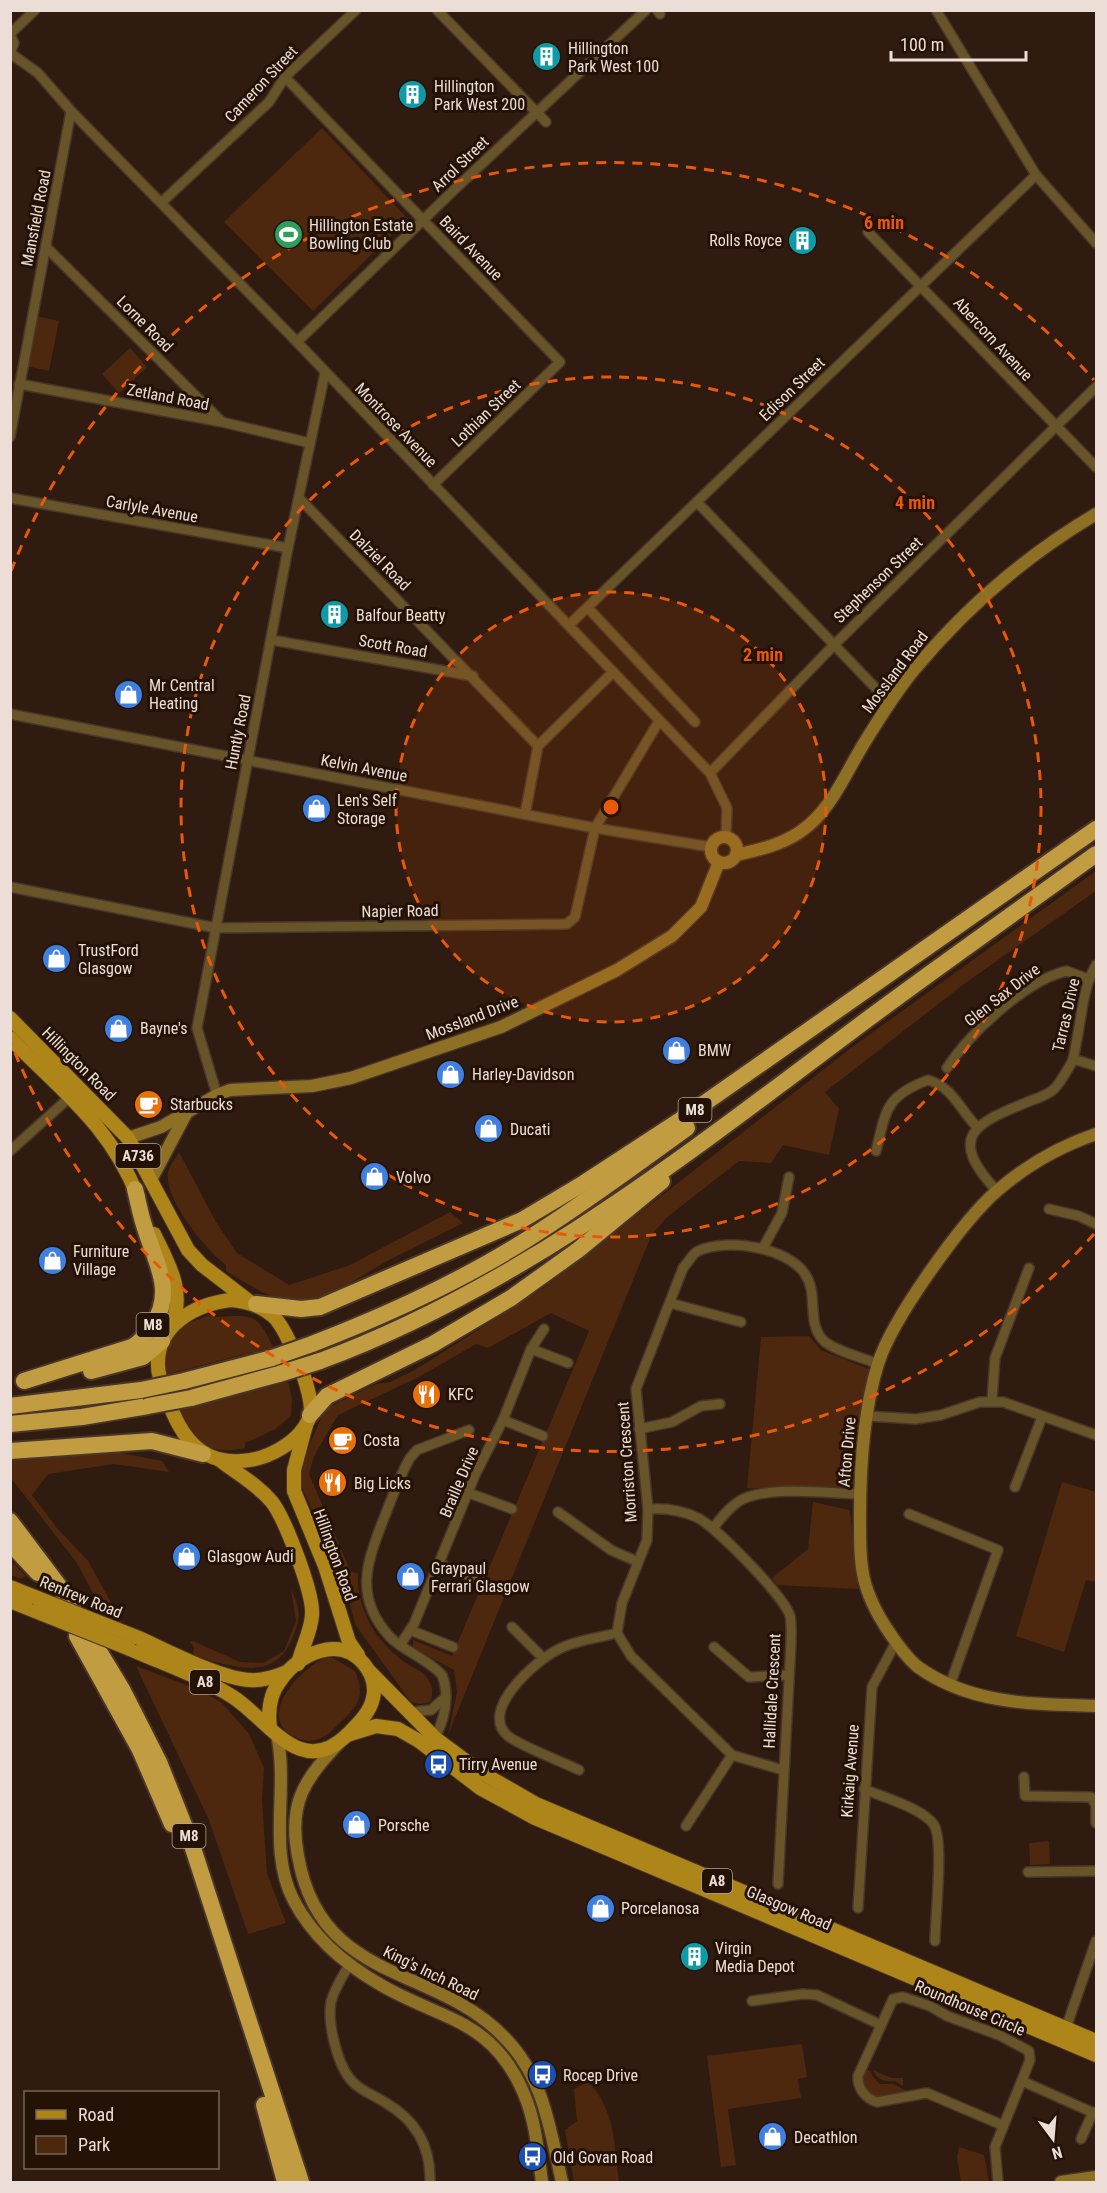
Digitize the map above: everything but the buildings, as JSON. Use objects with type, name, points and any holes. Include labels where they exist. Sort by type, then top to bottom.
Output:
[{"type":"highway","name":"M8","points":[[254,1304],[301,1309],[320,1307],[447,1254],[549,1204],[679,1121],[1096,830]]},
{"type":"highway","name":"M8","points":[[10,1406],[141,1390],[184,1381],[272,1358],[406,1306],[526,1240],[661,1147],[1096,830]]},
{"type":"highway","name":"M8","points":[[308,1419],[327,1396],[433,1344],[511,1298],[546,1274],[772,1092],[880,1010],[1096,854]]},
{"type":"highway","name":"M8","points":[[10,1424],[105,1414],[191,1398],[320,1361],[433,1313],[534,1257],[772,1092]]},
{"type":"highway","name":"M8","points":[[17,1383],[132,1347],[144,1337],[159,1315],[164,1302],[164,1283],[144,1225],[135,1189]]},
{"type":"highway","name":"M8","points":[[17,1383],[66,1376],[128,1362],[143,1357],[166,1336]]},
{"type":"highway","points":[[10,1451],[152,1441],[210,1457]]},
{"type":"highway","name":"M8","points":[[10,1521],[62,1590],[123,1691],[159,1762],[192,1845],[301,2182]]},
{"type":"highway","name":"M8","points":[[10,1543],[41,1577],[75,1631],[123,1716],[160,1793],[184,1856],[251,2062],[285,2182]]},
{"type":"main road","name":"Hillington Road","points":[[10,1018],[128,1138],[188,1250],[213,1274],[254,1304]]},
{"type":"main road","name":"Hillington Road","points":[[10,1038],[97,1124],[110,1142],[135,1189],[177,1285],[178,1306],[166,1336]]},
{"type":"main road","points":[[166,1336],[183,1316],[205,1306],[231,1300],[254,1304]]},
{"type":"main road","name":"A736","points":[[254,1304],[272,1315],[280,1325],[307,1387],[308,1419]]},
{"type":"main road","name":"A736","points":[[166,1336],[158,1367],[162,1385],[182,1433],[210,1457],[263,1493],[276,1508],[285,1527],[312,1606],[309,1630],[293,1668]]},
{"type":"main road","name":"Hillington Road","points":[[308,1419],[294,1470],[294,1491],[324,1566],[349,1642],[365,1666]]},
{"type":"main road","points":[[210,1457],[241,1461],[270,1454],[284,1446],[308,1419]]},
{"type":"main road","name":"Renfrew Road","points":[[10,1587],[35,1604],[210,1684],[234,1698],[274,1732]]},
{"type":"main road","name":"Renfrew Road","points":[[10,1601],[35,1604],[139,1638],[228,1675],[247,1680],[262,1680],[293,1668]]},
{"type":"main road","points":[[329,1649],[346,1651],[365,1666],[374,1689],[369,1710],[345,1736],[324,1749],[305,1751],[294,1748],[274,1732],[271,1699],[280,1680],[293,1668],[312,1653],[329,1649]]},
{"type":"main road","name":"Glasgow Road","points":[[365,1666],[411,1712],[431,1743],[480,1788],[560,1829],[1096,2055]]},
{"type":"main road","name":"Glasgow Road","points":[[345,1736],[376,1726],[391,1728],[431,1743],[508,1790],[570,1820],[1096,2041]]},
{"type":"street","points":[[10,53],[14,42],[10,34],[35,10]]},
{"type":"street","name":"Cameron Street","points":[[162,202],[269,102],[285,77],[356,10]]},
{"type":"street","points":[[437,10],[546,122]]},
{"type":"street","name":"Arrol Street","points":[[297,342],[536,112],[646,10]]},
{"type":"street","points":[[936,10],[1036,175],[1096,243]]},
{"type":"street","name":"Montrose Avenue","points":[[10,53],[38,73],[70,111],[162,202],[710,773],[727,808],[726,837]]},
{"type":"street","name":"Baird Avenue","points":[[285,77],[560,362]]},
{"type":"street","name":"Mansfield Road","points":[[10,437],[70,111]]},
{"type":"street","name":"Edison Street","points":[[569,625],[1036,175]]},
{"type":"street","name":"Abercorn Avenue","points":[[868,232],[1096,467]]},
{"type":"street","name":"Lorne Road","points":[[46,247],[222,422]]},
{"type":"street","name":"Lothian Street","points":[[434,485],[560,362]]},
{"type":"street","name":"Huntly Road","points":[[217,1095],[197,1028],[288,548],[325,373]]},
{"type":"street","name":"Zetland Road","points":[[19,384],[222,422],[310,443]]},
{"type":"street","name":"Stephenson Street","points":[[710,773],[833,646],[1096,387]]},
{"type":"street","name":"Carlyle Avenue","points":[[10,498],[288,548]]},
{"type":"street","name":"Dalziel Road","points":[[299,498],[538,746]]},
{"type":"street","points":[[697,502],[890,703]]},
{"type":"street","name":"Mossland Road","points":[[736,855],[786,840],[820,815],[838,792],[890,703],[949,629],[979,598],[1033,554],[1096,514]]},
{"type":"street","points":[[588,608],[695,722]]},
{"type":"street","name":"Scott Road","points":[[272,640],[473,676]]},
{"type":"street","points":[[525,814],[538,746],[613,672]]},
{"type":"street","name":"Kelvin Avenue","points":[[10,714],[595,828],[711,847]]},
{"type":"street","name":"Napier Road","points":[[10,887],[216,928],[567,924],[576,918],[595,828],[659,721]]},
{"type":"street","points":[[719,837],[726,837],[733,840],[736,855],[727,862],[719,862],[713,857],[711,847],[719,837]]},
{"type":"street","name":"Mossland Drive","points":[[128,1138],[161,1127],[217,1095],[245,1088],[312,1086],[351,1078],[501,1027],[617,969],[672,936],[701,907],[719,862]]},
{"type":"street","name":"Tarras Drive","points":[[977,1127],[986,1119],[1055,1089],[1073,1059],[1088,979],[1096,965]]},
{"type":"street","name":"Glen Sax Drive","points":[[947,1068],[959,1050],[982,1026],[1038,981],[1067,971],[1088,979]]},
{"type":"street","points":[[1073,1059],[1096,1066]]},
{"type":"street","points":[[876,1151],[885,1111],[899,1094],[928,1080],[940,1083],[950,1091],[977,1127],[970,1141],[971,1151],[985,1177],[997,1191]]},
{"type":"street","points":[[10,1151],[70,1097]]},
{"type":"street","points":[[152,1180],[186,1114]]},
{"type":"street","name":"Afton Drive","points":[[1096,1134],[1074,1142],[1038,1161],[997,1191],[964,1228],[917,1292],[878,1364],[867,1416],[860,1494],[860,1560],[870,1603],[896,1642],[917,1666],[950,1685],[997,1700],[1096,1707]]},
{"type":"street","points":[[763,1248],[782,1213],[789,1177]]},
{"type":"street","points":[[1049,1209],[1079,1216],[1096,1224]]},
{"type":"street","name":"Morriston Crescent","points":[[617,1633],[622,1603],[647,1540],[648,1509],[636,1389],[683,1268],[696,1252],[723,1244],[763,1248],[805,1273],[813,1292],[813,1317],[818,1333],[825,1342],[878,1364]]},
{"type":"street","points":[[992,1400],[996,1358],[1029,1268]]},
{"type":"street","points":[[670,1303],[741,1322]]},
{"type":"street","name":"Braille Drive","points":[[400,1645],[410,1630],[440,1564],[469,1493],[503,1420],[531,1349],[544,1329]]},
{"type":"street","points":[[531,1349],[568,1363]]},
{"type":"street","points":[[867,1416],[922,1418],[992,1400],[1096,1436]]},
{"type":"street","points":[[639,1429],[672,1422],[701,1406],[720,1404]]},
{"type":"street","points":[[1015,1487],[1042,1417]]},
{"type":"street","points":[[503,1420],[543,1436]]},
{"type":"street","points":[[431,1743],[446,1697],[445,1682],[438,1670],[400,1645],[383,1628],[369,1603],[365,1573],[370,1552],[410,1458],[417,1450],[469,1431]]},
{"type":"street","points":[[469,1493],[512,1509]]},
{"type":"street","points":[[712,1528],[742,1500],[756,1496],[778,1493],[860,1494]]},
{"type":"street","name":"Hallidale Crescent","points":[[648,1509],[666,1508],[697,1518],[712,1528],[778,1595],[790,1616],[778,1884]]},
{"type":"street","points":[[558,1512],[611,1550],[638,1562]]},
{"type":"street","points":[[909,1514],[998,1550],[950,1685]]},
{"type":"street","points":[[440,1564],[481,1581]]},
{"type":"street","points":[[512,1627],[543,1658]]},
{"type":"street","points":[[410,1630],[453,1647]]},
{"type":"street","points":[[579,1770],[507,1736],[499,1720],[502,1700],[543,1658],[561,1647],[617,1633],[631,1656],[732,1755],[783,1770]]},
{"type":"street","name":"Kirkaig Avenue","points":[[858,1908],[872,1687],[896,1642]]},
{"type":"street","points":[[714,1647],[748,1677],[789,1675]]},
{"type":"street","points":[[411,1712],[431,1710],[446,1697]]},
{"type":"street","name":"King's Inch Road","points":[[274,1732],[282,1779],[279,1838],[293,1898],[311,1929],[349,1965],[382,1986],[460,2020],[484,2037],[517,2079],[530,2107],[542,2182]]},
{"type":"street","name":"King's Inch Road","points":[[345,1736],[310,1775],[298,1801],[295,1840],[308,1893],[325,1922],[347,1946],[385,1970],[469,2007],[505,2037],[538,2085],[545,2104],[562,2182]]},
{"type":"street","points":[[686,1826],[732,1755]]},
{"type":"street","points":[[1024,1777],[1025,1807]]},
{"type":"street","points":[[864,1789],[919,1812],[934,1825],[938,1843],[935,1941]]},
{"type":"street","points":[[1025,1796],[1091,1797],[1096,1805],[1096,1823]]},
{"type":"street","points":[[1028,1872],[1096,1871]]},
{"type":"street","points":[[1066,2028],[1096,1941]]},
{"type":"street","points":[[349,1965],[331,2003],[332,2034],[340,2060],[352,2082],[404,2115],[417,2130],[429,2157],[430,2182]]},
{"type":"street","points":[[752,2001],[803,1994],[817,1995],[881,2025]]},
{"type":"street","name":"Roundhouse Circle","points":[[998,2182],[995,2147],[1002,2124],[1030,2060],[1026,2048],[965,2021],[947,2016],[930,2006],[898,1997],[893,1999],[858,2076],[860,2087],[870,2100],[885,2102],[927,2093],[1002,2124]]},
{"type":"street","points":[[1022,2081],[1095,2113],[1081,2139]]},
{"type":"street","points":[[552,2139],[555,2182]]},
{"type":"street","points":[[1061,2182],[1096,2177]]},
{"type":"green space","points":[[322,128],[408,219],[313,311],[224,222]]},
{"type":"green space","points":[[36,316],[59,321],[49,371],[26,366]]},
{"type":"green space","points":[[130,348],[147,367],[119,393],[102,374]]},
{"type":"green space","points":[[1096,871],[1096,891],[964,984],[825,1092],[839,1109],[829,1155],[783,1145],[771,1163],[739,1161],[666,1218],[651,1236],[448,1735],[457,1692],[454,1670],[413,1648],[413,1640],[452,1656],[589,1331],[551,1313],[488,1348],[476,1344],[419,1377],[338,1415],[314,1456],[309,1474],[351,1572],[358,1573],[360,1599],[364,1612],[377,1635],[395,1655],[426,1676],[432,1687],[432,1695],[431,1701],[425,1703],[418,1704],[410,1701],[355,1624],[345,1583],[300,1483],[299,1469],[325,1409],[376,1384],[390,1382],[415,1370],[542,1289],[851,1048]]},
{"type":"green space","points":[[179,1152],[216,1222],[237,1253],[289,1285],[350,1265],[450,1212],[463,1223],[323,1296],[297,1301],[279,1298],[260,1291],[226,1271],[226,1265],[208,1248],[188,1223],[168,1183],[168,1172]]},
{"type":"green space","points":[[213,1314],[215,1317],[245,1316],[252,1318],[262,1327],[273,1347],[164,1375],[166,1350],[174,1334],[189,1323]]},
{"type":"green space","points":[[809,1336],[821,1350],[869,1369],[851,1492],[747,1488],[761,1337]]},
{"type":"green space","points":[[288,1382],[292,1398],[291,1416],[274,1430],[245,1443],[245,1448],[220,1450],[211,1448],[197,1438],[178,1411]]},
{"type":"green space","points":[[111,1451],[162,1461],[169,1472],[114,1464],[48,1474],[32,1495],[57,1528],[88,1561],[123,1624],[105,1616],[77,1563],[11,1478],[10,1459]]},
{"type":"green space","points":[[1062,1482],[1096,1492],[1096,1582],[1086,1580],[1064,1652],[1016,1636]]},
{"type":"green space","points":[[813,1502],[850,1510],[858,1589],[777,1585],[772,1578],[808,1549]]},
{"type":"green space","points":[[10,1560],[26,1576],[20,1579],[11,1575]]},
{"type":"green space","points":[[291,1589],[298,1608],[298,1623],[285,1652],[275,1661],[250,1668],[236,1667],[193,1656],[194,1647],[190,1642],[193,1641],[240,1662],[263,1663],[284,1651],[296,1621]]},
{"type":"green space","points":[[324,1658],[333,1658],[355,1671],[360,1692],[357,1703],[350,1713],[323,1737],[310,1741],[297,1738],[285,1730],[279,1719],[280,1708],[293,1684],[303,1673]]},
{"type":"green space","points":[[136,1666],[200,1690],[222,1703],[249,1734],[264,1768],[262,1800],[267,1873],[286,1923],[248,1934],[209,1820]]},
{"type":"green space","points":[[1049,1841],[1050,1864],[1030,1865],[1029,1843]]},
{"type":"green space","points":[[802,2044],[807,2077],[798,2079],[801,2098],[728,2109],[736,2165],[721,2167],[707,2056]]},
{"type":"green space","points":[[870,2070],[872,2076],[880,2084],[894,2084],[908,2092],[899,2095],[888,2094],[886,2098],[870,2094],[864,2087],[863,2077],[865,2071]]},
{"type":"green space","points":[[873,2070],[891,2078],[903,2078],[903,2086],[895,2081],[882,2080]]},
{"type":"green space","points":[[588,2082],[604,2104],[609,2116],[619,2182],[574,2182],[565,2130],[577,2121],[574,2089]]},
{"type":"green space","points":[[959,2147],[984,2155],[989,2182],[961,2182],[957,2157]]},
{"type":"place","name":"Hillington Park West 100","points":[[547,57]]},
{"type":"place","name":"Hillington Park West 200","points":[[413,95]]},
{"type":"place","name":"Hillington Estate Bowling Club","points":[[288,234]]},
{"type":"place","name":"Rolls Royce","points":[[803,240]]},
{"type":"place","name":"Balfour Beatty","points":[[335,615]]},
{"type":"place","name":"Mr Central Heating","points":[[128,694]]},
{"type":"place","name":"Len's Self Storage","points":[[316,809]]},
{"type":"place","name":"TrustFord Glasgow","points":[[57,959]]},
{"type":"place","name":"Bayne's","points":[[119,1028]]},
{"type":"place","name":"BMW","points":[[677,1050]]},
{"type":"place","name":"Harley-Davidson","points":[[451,1074]]},
{"type":"place","name":"Starbucks","points":[[149,1104]]},
{"type":"place","name":"Ducati","points":[[489,1129]]},
{"type":"place","name":"Volvo","points":[[375,1177]]},
{"type":"place","name":"Furniture Village","points":[[52,1260]]},
{"type":"place","name":"KFC","points":[[427,1394]]},
{"type":"place","name":"Costa","points":[[342,1440]]},
{"type":"place","name":"Big Licks","points":[[333,1483]]},
{"type":"place","name":"Glasgow Audi","points":[[186,1556]]},
{"type":"place","name":"Graypaul Ferrari Glasgow","points":[[410,1577]]},
{"type":"place","name":"Tirry Avenue","points":[[438,1764]]},
{"type":"place","name":"Porsche","points":[[357,1825]]},
{"type":"place","name":"Porcelanosa","points":[[600,1908]]},
{"type":"place","name":"Virgin Media Depot","points":[[694,1957]]},
{"type":"place","name":"Rocep Drive","points":[[542,2075]]},
{"type":"place","name":"Decathlon","points":[[773,2137]]},
{"type":"place","name":"Old Govan Road","points":[[532,2157]]}]
